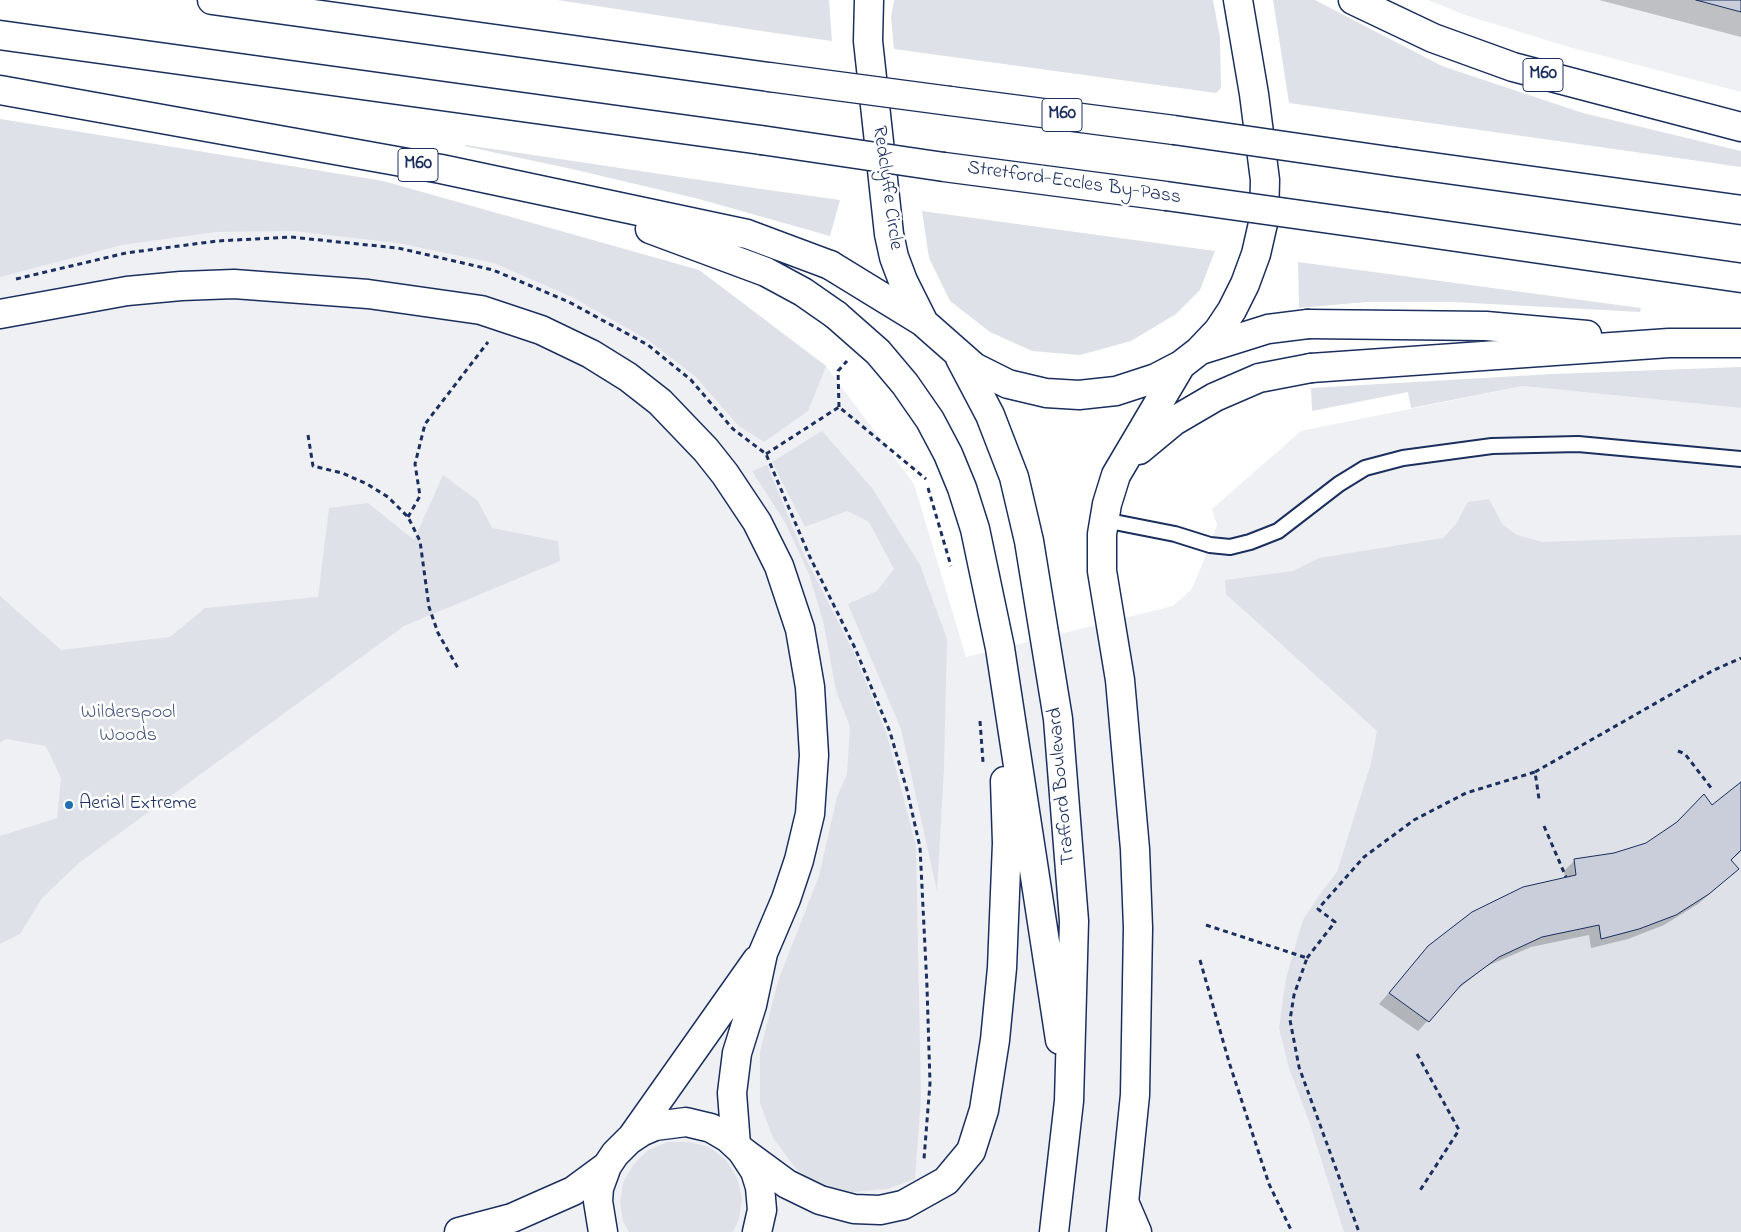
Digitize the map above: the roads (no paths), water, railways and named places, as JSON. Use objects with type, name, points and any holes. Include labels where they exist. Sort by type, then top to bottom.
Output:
[{"type":"main road","name":"M60","points":[[212,0],[769,77],[1174,130],[1741,210]]},
{"type":"main road","name":"Redclyffe Circle","points":[[869,0],[868,41],[889,234],[903,281],[924,323],[958,355],[974,367],[1008,384],[1046,393],[1079,396],[1116,390],[1156,378],[1190,358],[1218,331],[1237,301],[1256,254],[1264,219],[1262,161],[1254,94],[1238,0]]},
{"type":"main road","name":"M60","points":[[1353,0],[1433,38],[1513,67],[1741,127]]},
{"type":"main road","name":"Stretford-Eccles By-Pass","points":[[0,35],[944,167],[1166,196],[1741,278]]},
{"type":"main road","name":"M60","points":[[0,90],[441,169],[747,234],[830,266],[864,284],[924,323]]},
{"type":"main road","name":"M60","points":[[549,193],[750,264],[803,292],[836,315],[878,352],[906,384],[930,420],[948,454],[962,488],[975,529],[1000,648]]},
{"type":"main road","points":[[0,314],[127,291],[234,284],[407,299],[481,310],[542,330],[591,354],[628,377],[660,402],[725,474],[756,522],[779,566],[800,629],[810,688],[814,755],[810,814],[799,860],[786,899],[763,952],[752,1005],[737,1053],[732,1092],[739,1148],[755,1172],[760,1187],[762,1210],[756,1232]]},
{"type":"main road","points":[[1120,1232],[1125,1204],[1135,1085],[1138,928],[1135,849],[1120,680],[1102,571],[1104,520],[1116,475],[1190,358],[1268,328],[1308,324],[1486,326],[1669,343]]},
{"type":"main road","points":[[1116,475],[1149,441],[1174,421],[1215,398],[1260,378],[1311,368],[1669,343],[1741,343]]},
{"type":"main road","name":"Trafford Boulevard","points":[[958,355],[990,415],[1014,477],[1029,541],[1049,661],[1064,784],[1074,921],[1069,1100],[1054,1232]]},
{"type":"main road","points":[[1000,648],[1069,1100]]},
{"type":"main road","points":[[629,1140],[655,1126],[686,1122],[711,1128],[787,1184],[820,1200],[854,1209],[880,1210],[903,1205],[946,1181],[971,1151],[984,1110],[995,1040],[1002,968],[1006,843],[1000,648]]},
{"type":"main road","points":[[459,1232],[512,1218],[573,1192],[607,1166],[629,1140],[763,952]]},
{"type":"main road","points":[[603,1232],[598,1202],[607,1166]]},
{"type":"main road","points":[[1125,1204],[1137,1232]]},
{"type":"lane","points":[[1104,520],[1175,534],[1210,545],[1230,547],[1250,542],[1278,531],[1339,484],[1365,468],[1403,458],[1492,446],[1578,444],[1741,459]]},
{"type":"place","name":"Aerial Extreme","points":[[69,805]]},
{"type":"park label","name":"Wilderspool Woods","points":[[128,726]]}]
